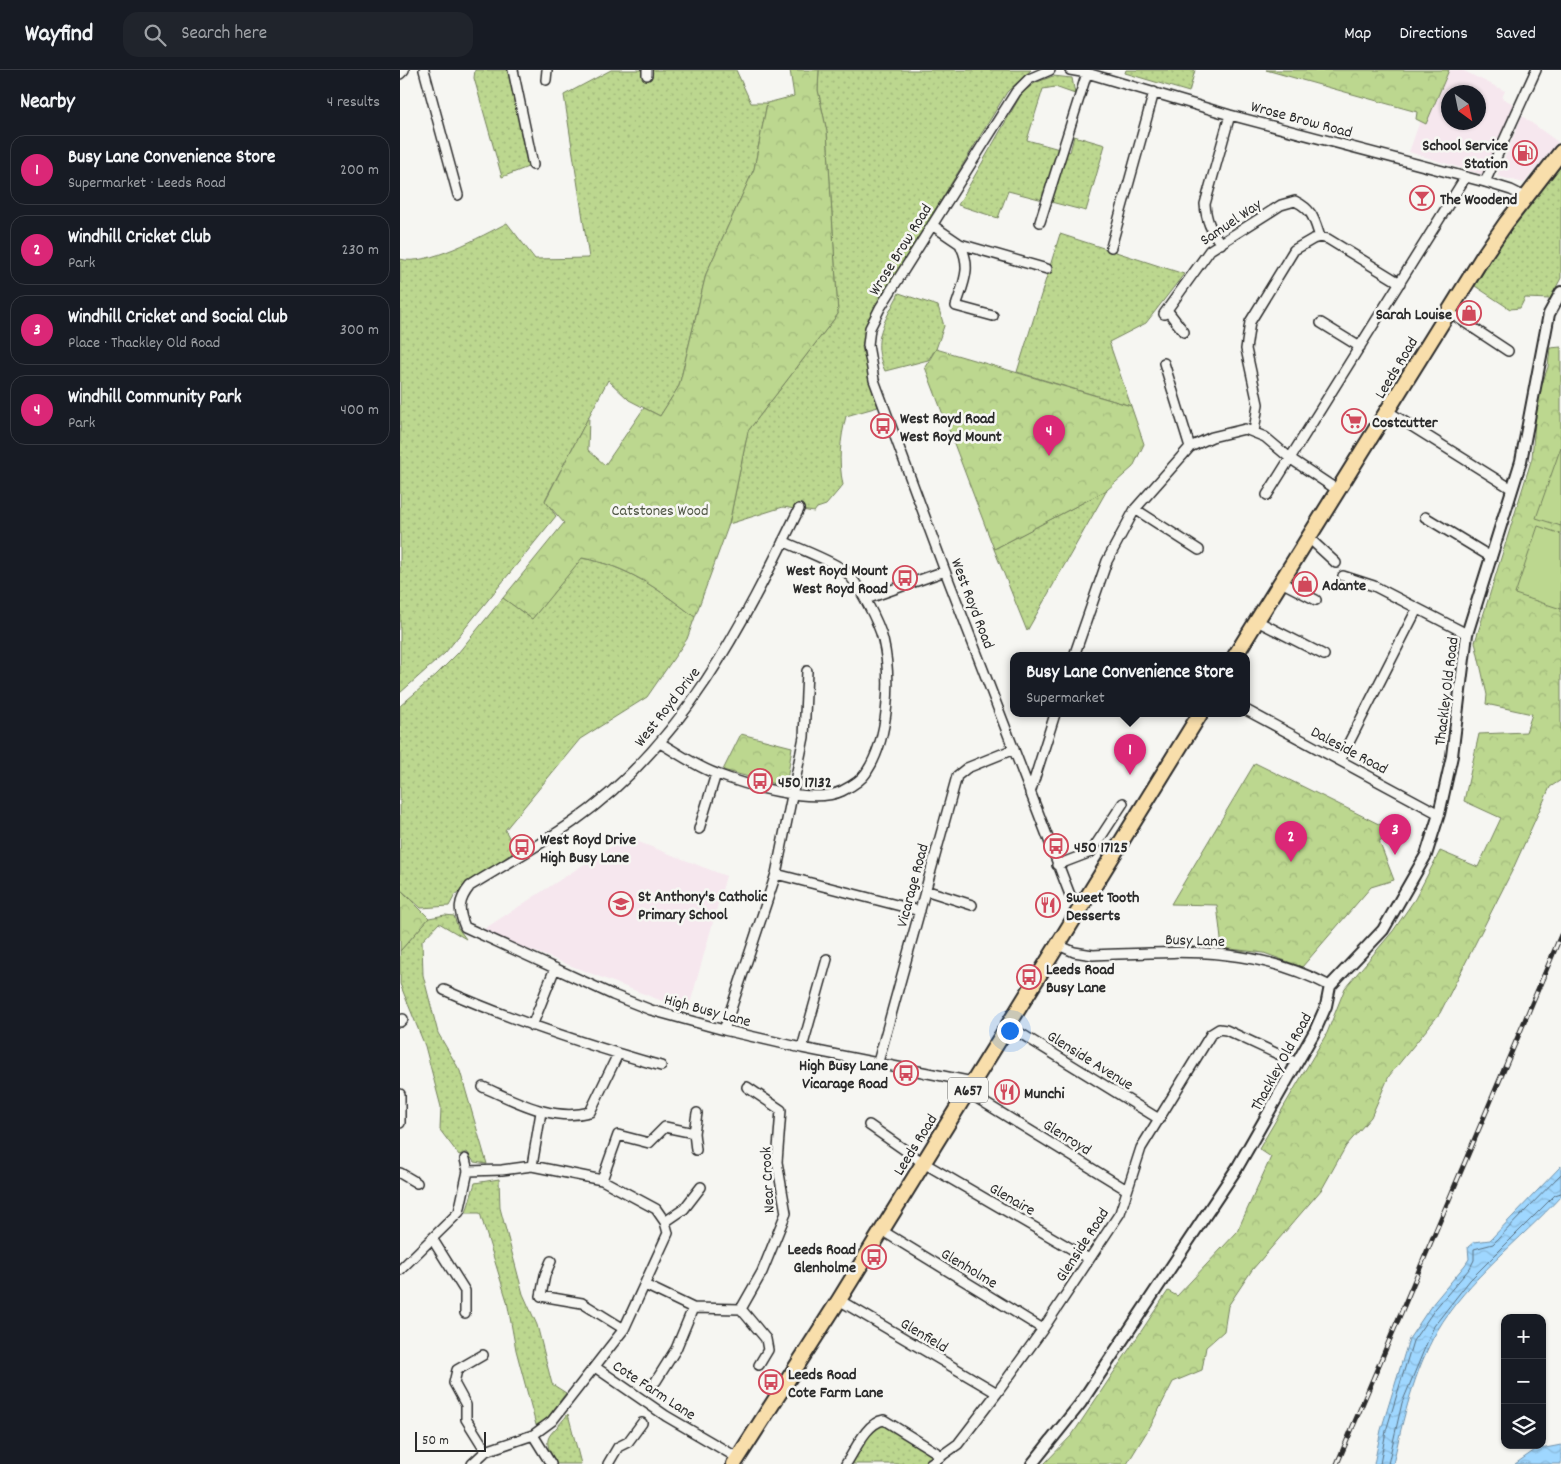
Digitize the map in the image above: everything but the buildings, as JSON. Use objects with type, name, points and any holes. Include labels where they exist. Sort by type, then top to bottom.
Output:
[{"type":"main road","name":"Leeds Road","points":[[1238,652],[1389,412],[1495,239],[1561,152]]},
{"type":"main road","name":"Leeds Road","points":[[736,1461],[839,1300],[1056,944],[1198,717]]},
{"type":"street","points":[[400,74],[404,70]]},
{"type":"street","points":[[424,70],[458,195]]},
{"type":"street","points":[[513,70],[533,165]]},
{"type":"street","points":[[546,80],[547,70]]},
{"type":"street","name":"Wrose Brow Road","points":[[870,362],[868,345],[870,328],[880,308],[1016,92],[1029,79],[1050,70]]},
{"type":"street","name":"Wrose Brow Road","points":[[1070,70],[1087,72],[1230,115],[1485,182],[1511,190],[1525,197]]},
{"type":"street","points":[[1485,182],[1536,70]]},
{"type":"street","points":[[1040,222],[1087,72]]},
{"type":"street","points":[[1111,248],[1154,92]]},
{"type":"street","points":[[1221,244],[1212,233],[1206,217],[1205,204],[1230,115]]},
{"type":"street","points":[[1267,496],[1465,178]]},
{"type":"street","name":"Samuel Way","points":[[1184,332],[1166,312],[1201,260],[1210,250],[1281,205],[1295,201],[1307,206],[1313,216],[1320,237]]},
{"type":"street","points":[[932,225],[960,244],[1047,269]]},
{"type":"street","points":[[1254,432],[1258,404],[1246,349],[1250,322],[1294,250],[1320,237],[1338,244],[1400,283]]},
{"type":"street","points":[[960,244],[966,257],[967,269],[956,306],[993,316]]},
{"type":"street","name":"Thackley Old Road","points":[[1032,1464],[1080,1404],[1232,1177],[1297,1063],[1326,1006],[1330,986],[1383,930],[1426,855],[1439,814],[1452,756],[1467,634],[1521,461],[1549,314],[1561,292]]},
{"type":"street","points":[[1449,312],[1508,351]]},
{"type":"street","points":[[1321,323],[1360,347]]},
{"type":"street","name":"West Royd Road","points":[[870,362],[874,380],[945,571],[1057,865],[1070,895],[1080,906]]},
{"type":"street","points":[[1164,363],[1190,447]]},
{"type":"street","points":[[1389,412],[1512,489]]},
{"type":"street","points":[[1075,652],[1107,561],[1136,509],[1190,447],[1212,437],[1234,430],[1245,429],[1265,437],[1290,458],[1339,491]]},
{"type":"street","name":"West Royd Drive","points":[[459,911],[461,897],[470,886],[574,821],[623,779],[660,743],[721,660],[799,509]]},
{"type":"street","points":[[1136,509],[1199,550]]},
{"type":"street","points":[[1425,517],[1491,557]]},
{"type":"street","points":[[1309,538],[1336,563]]},
{"type":"street","points":[[660,743],[716,774],[792,795],[822,797],[842,792],[867,773],[878,749],[887,704],[888,670],[882,638],[866,599],[844,570],[783,541]]},
{"type":"street","points":[[866,599],[945,571]]},
{"type":"street","points":[[1343,576],[1374,586],[1467,634]]},
{"type":"street","points":[[1281,582],[1316,600]]},
{"type":"street","points":[[1340,760],[1417,609]]},
{"type":"street","points":[[1257,621],[1324,655]]},
{"type":"street","points":[[724,1030],[776,874],[804,737],[807,671]]},
{"type":"street","name":"Daleside Road","points":[[1250,712],[1439,814]]},
{"type":"street","points":[[1030,793],[1054,717]]},
{"type":"street","name":"Vicarage Road","points":[[878,1062],[957,776],[966,768],[1014,749]]},
{"type":"street","points":[[699,829],[716,774]]},
{"type":"street","points":[[1057,865],[1091,852],[1122,803]]},
{"type":"street","points":[[776,874],[920,911]]},
{"type":"street","points":[[925,890],[972,905]]},
{"type":"street","name":"High Busy Lane","points":[[459,911],[466,927],[651,1010],[724,1030],[802,1048],[878,1062],[970,1087]]},
{"type":"street","name":"Busy Lane","points":[[1056,944],[1074,952],[1093,955],[1214,952],[1250,957],[1307,974],[1330,986]]},
{"type":"street","points":[[802,1048],[827,959]]},
{"type":"street","points":[[532,1026],[555,968]]},
{"type":"street","points":[[444,990],[532,1026],[661,1066]]},
{"type":"street","name":"Glenside Avenue","points":[[1007,1025],[1159,1119]]},
{"type":"street","name":"Glenside Road","points":[[930,1464],[958,1444],[1043,1329],[1120,1213],[1141,1148],[1211,1034],[1219,1029],[1297,1063]]},
{"type":"street","points":[[483,1087],[541,1112],[573,1117],[590,1112],[618,1054]]},
{"type":"street","name":"Near Crook","points":[[741,1309],[762,1272],[786,1213],[777,1162],[781,1110],[747,1087]]},
{"type":"street","name":"Glenroyd","points":[[970,1087],[1127,1190]]},
{"type":"street","points":[[400,1094],[400,1123]]},
{"type":"street","points":[[532,1166],[541,1112]]},
{"type":"street","points":[[696,1150],[694,1133],[697,1113]]},
{"type":"street","name":"Glenaire","points":[[869,1125],[922,1162],[1089,1259]]},
{"type":"street","points":[[602,1180],[618,1135],[649,1143],[665,1127],[694,1133]]},
{"type":"street","points":[[400,1270],[460,1212],[468,1171],[465,1159]]},
{"type":"street","points":[[468,1171],[502,1170],[532,1166],[602,1180],[656,1209],[665,1222],[684,1209],[701,1187]]},
{"type":"street","points":[[400,1173],[417,1183]]},
{"type":"street","name":"Cote Farm Lane","points":[[665,1222],[668,1233],[624,1329],[595,1367],[736,1461]]},
{"type":"street","name":"Glenholme","points":[[881,1230],[1043,1329]]},
{"type":"street","points":[[433,1240],[465,1290],[465,1313]]},
{"type":"street","points":[[551,1261],[545,1275],[541,1296],[582,1303],[624,1329]]},
{"type":"street","points":[[645,1285],[693,1308],[741,1309],[766,1339],[768,1350],[759,1365]]},
{"type":"street","name":"Glenfield","points":[[839,1300],[996,1393]]},
{"type":"street","points":[[656,1381],[676,1349],[693,1308]]},
{"type":"street","points":[[483,1356],[457,1370],[454,1383],[466,1404],[466,1419],[486,1451]]},
{"type":"street","points":[[472,1464],[486,1451],[533,1435],[552,1421],[595,1367]]},
{"type":"street","points":[[846,1464],[870,1428],[878,1421],[884,1420],[942,1456]]},
{"type":"street","points":[[608,1464],[618,1447],[628,1442],[642,1423]]},
{"type":"street","points":[[533,1435],[551,1464]]},
{"type":"shaded area","points":[[1449,70],[1462,70],[1505,91],[1502,98],[1514,104],[1483,175],[1409,152],[1420,121],[1426,123],[1441,88],[1441,130],[1486,130],[1486,85],[1442,85]]},
{"type":"shaded area","points":[[1522,116],[1558,142],[1524,183],[1497,176]]},
{"type":"shaded area","name":"St Anthony's Catholic Primary School","points":[[626,837],[726,876],[688,1011],[481,931]]},
{"type":"green space","points":[[475,70],[508,70],[528,167],[502,177],[474,78]]},
{"type":"green space","points":[[611,70],[736,70],[751,103],[767,103],[754,169],[706,274],[679,386],[660,416],[629,400],[608,380],[545,500],[556,516],[445,653],[400,693],[400,259],[424,259],[439,255],[507,223],[535,259],[589,258],[564,95]]},
{"type":"green space","name":"Catstones Wood","points":[[790,70],[819,70],[818,90],[827,132],[838,314],[748,431],[729,524],[695,617],[642,580],[614,567],[582,558],[532,619],[503,598],[564,523],[545,501],[589,416],[588,450],[605,465],[644,408],[660,416],[679,386],[706,274],[754,169],[767,103],[794,96]]},
{"type":"green space","points":[[819,70],[1031,70],[1007,92],[869,318],[862,347],[878,407],[846,416],[840,450],[843,485],[826,505],[817,508],[814,512],[783,507],[729,524],[748,431],[838,314],[827,132],[818,90]]},
{"type":"green space","points":[[1126,70],[1195,70],[1189,92],[1125,73]]},
{"type":"green space","points":[[1266,70],[1449,70],[1426,124],[1416,119],[1417,112]]},
{"type":"green space","points":[[1053,76],[1072,78],[1075,94],[1055,87],[1043,89],[1027,140],[1070,152],[1074,136],[1105,145],[1086,211],[1008,191],[998,218],[958,205],[1022,93],[1035,83]]},
{"type":"green space","points":[[1561,165],[1561,278],[1550,299],[1525,298],[1520,308],[1510,309],[1475,286],[1505,237]]},
{"type":"green space","points":[[1060,234],[1184,274],[1146,323],[1109,342],[1131,406],[1017,372]]},
{"type":"green space","points":[[899,293],[938,306],[944,326],[936,349],[928,360],[885,371],[881,360],[879,340],[884,322]]},
{"type":"green space","points":[[1561,347],[1561,780],[1550,787],[1512,871],[1440,1013],[1389,1076],[1371,1117],[1346,1146],[1322,1189],[1252,1270],[1228,1306],[1224,1331],[1206,1347],[1202,1370],[1173,1382],[1151,1425],[1127,1464],[1044,1464],[1072,1435],[1168,1291],[1177,1296],[1237,1232],[1271,1157],[1259,1149],[1327,1033],[1345,988],[1393,931],[1415,899],[1440,851],[1478,867],[1501,818],[1464,801],[1479,734],[1526,732],[1532,714],[1486,704],[1487,695],[1475,642],[1532,458],[1537,398],[1548,367],[1550,348]]},
{"type":"green space","points":[[936,349],[1131,406],[1144,444],[1133,467],[1107,490],[994,549],[925,367]]},
{"type":"green space","points":[[1561,447],[1561,526],[1536,518]]},
{"type":"green space","points":[[1107,490],[1027,631],[994,549]]},
{"type":"green space","points":[[1538,526],[1561,534],[1561,609],[1515,594]]},
{"type":"green space","points":[[581,558],[613,567],[642,580],[695,617],[687,639],[647,697],[580,739],[505,830],[516,850],[455,895],[449,906],[421,908],[400,889],[400,706],[458,653],[503,598],[532,619]]},
{"type":"green space","points":[[741,734],[792,747],[786,787],[723,770]]},
{"type":"green space","points":[[1255,763],[1403,836],[1379,841],[1394,880],[1371,887],[1302,967],[1264,953],[1222,948],[1217,905],[1171,904]]},
{"type":"green space","points":[[400,889],[429,918],[400,951]]},
{"type":"green space","points":[[445,915],[454,916],[458,928],[466,939],[439,923],[422,941],[423,975],[438,1033],[460,1071],[487,1164],[474,1162],[467,1152],[459,1155],[440,1130],[441,1107],[425,1046],[400,984],[400,951],[429,918]]},
{"type":"green space","points":[[499,1179],[500,1208],[523,1294],[537,1325],[552,1384],[566,1393],[545,1421],[536,1425],[516,1350],[507,1301],[480,1213],[466,1213],[475,1183]]},
{"type":"green space","points":[[568,1414],[581,1464],[556,1464],[548,1447],[549,1437]]},
{"type":"green space","points":[[878,1421],[942,1456],[930,1464],[846,1464]]},
{"type":"water","points":[[1561,1166],[1561,1196],[1479,1277],[1437,1331],[1416,1379],[1405,1413],[1393,1464],[1374,1464],[1381,1430],[1409,1339],[1431,1306],[1469,1259],[1468,1247],[1474,1242],[1490,1240]]},
{"type":"water","points":[[1561,1445],[1561,1464],[1515,1464],[1535,1450]]},
{"type":"railway","points":[[1337,1464],[1561,935]]},
{"type":"place","name":"School Service Station","points":[[1525,153]]},
{"type":"place","name":"The Woodend","points":[[1422,198]]},
{"type":"place","name":"Sarah Louise","points":[[1469,313]]},
{"type":"place","name":"Costcutter","points":[[1354,421]]},
{"type":"place","name":"West Royd Road West Royd Mount","points":[[883,426]]},
{"type":"place","name":"Windhill Community Park","points":[[1049,456]]},
{"type":"place","name":"West Royd Mount West Royd Road","points":[[905,578]]},
{"type":"place","name":"Adante","points":[[1305,584]]},
{"type":"place","name":"Busy Lane Convenience Store","points":[[1130,775]]},
{"type":"place","name":"450 17132","points":[[760,781]]},
{"type":"place","name":"450 17125","points":[[1056,846]]},
{"type":"place","name":"West Royd Drive High Busy Lane","points":[[522,847]]},
{"type":"place","name":"Windhill Cricket and Social Club","points":[[1395,855]]},
{"type":"place","name":"Windhill Cricket Club","points":[[1291,862]]},
{"type":"place","name":"St Anthony's Catholic Primary School","points":[[621,904]]},
{"type":"place","name":"Sweet Tooth Desserts","points":[[1048,905]]},
{"type":"place","name":"Leeds Road Busy Lane","points":[[1029,977]]},
{"type":"place","name":"High Busy Lane Vicarage Road","points":[[906,1073]]},
{"type":"place","name":"Munchi","points":[[1007,1092]]},
{"type":"place","name":"Leeds Road Glenholme","points":[[874,1257]]},
{"type":"place","name":"Leeds Road Cote Farm Lane","points":[[771,1382]]}]
